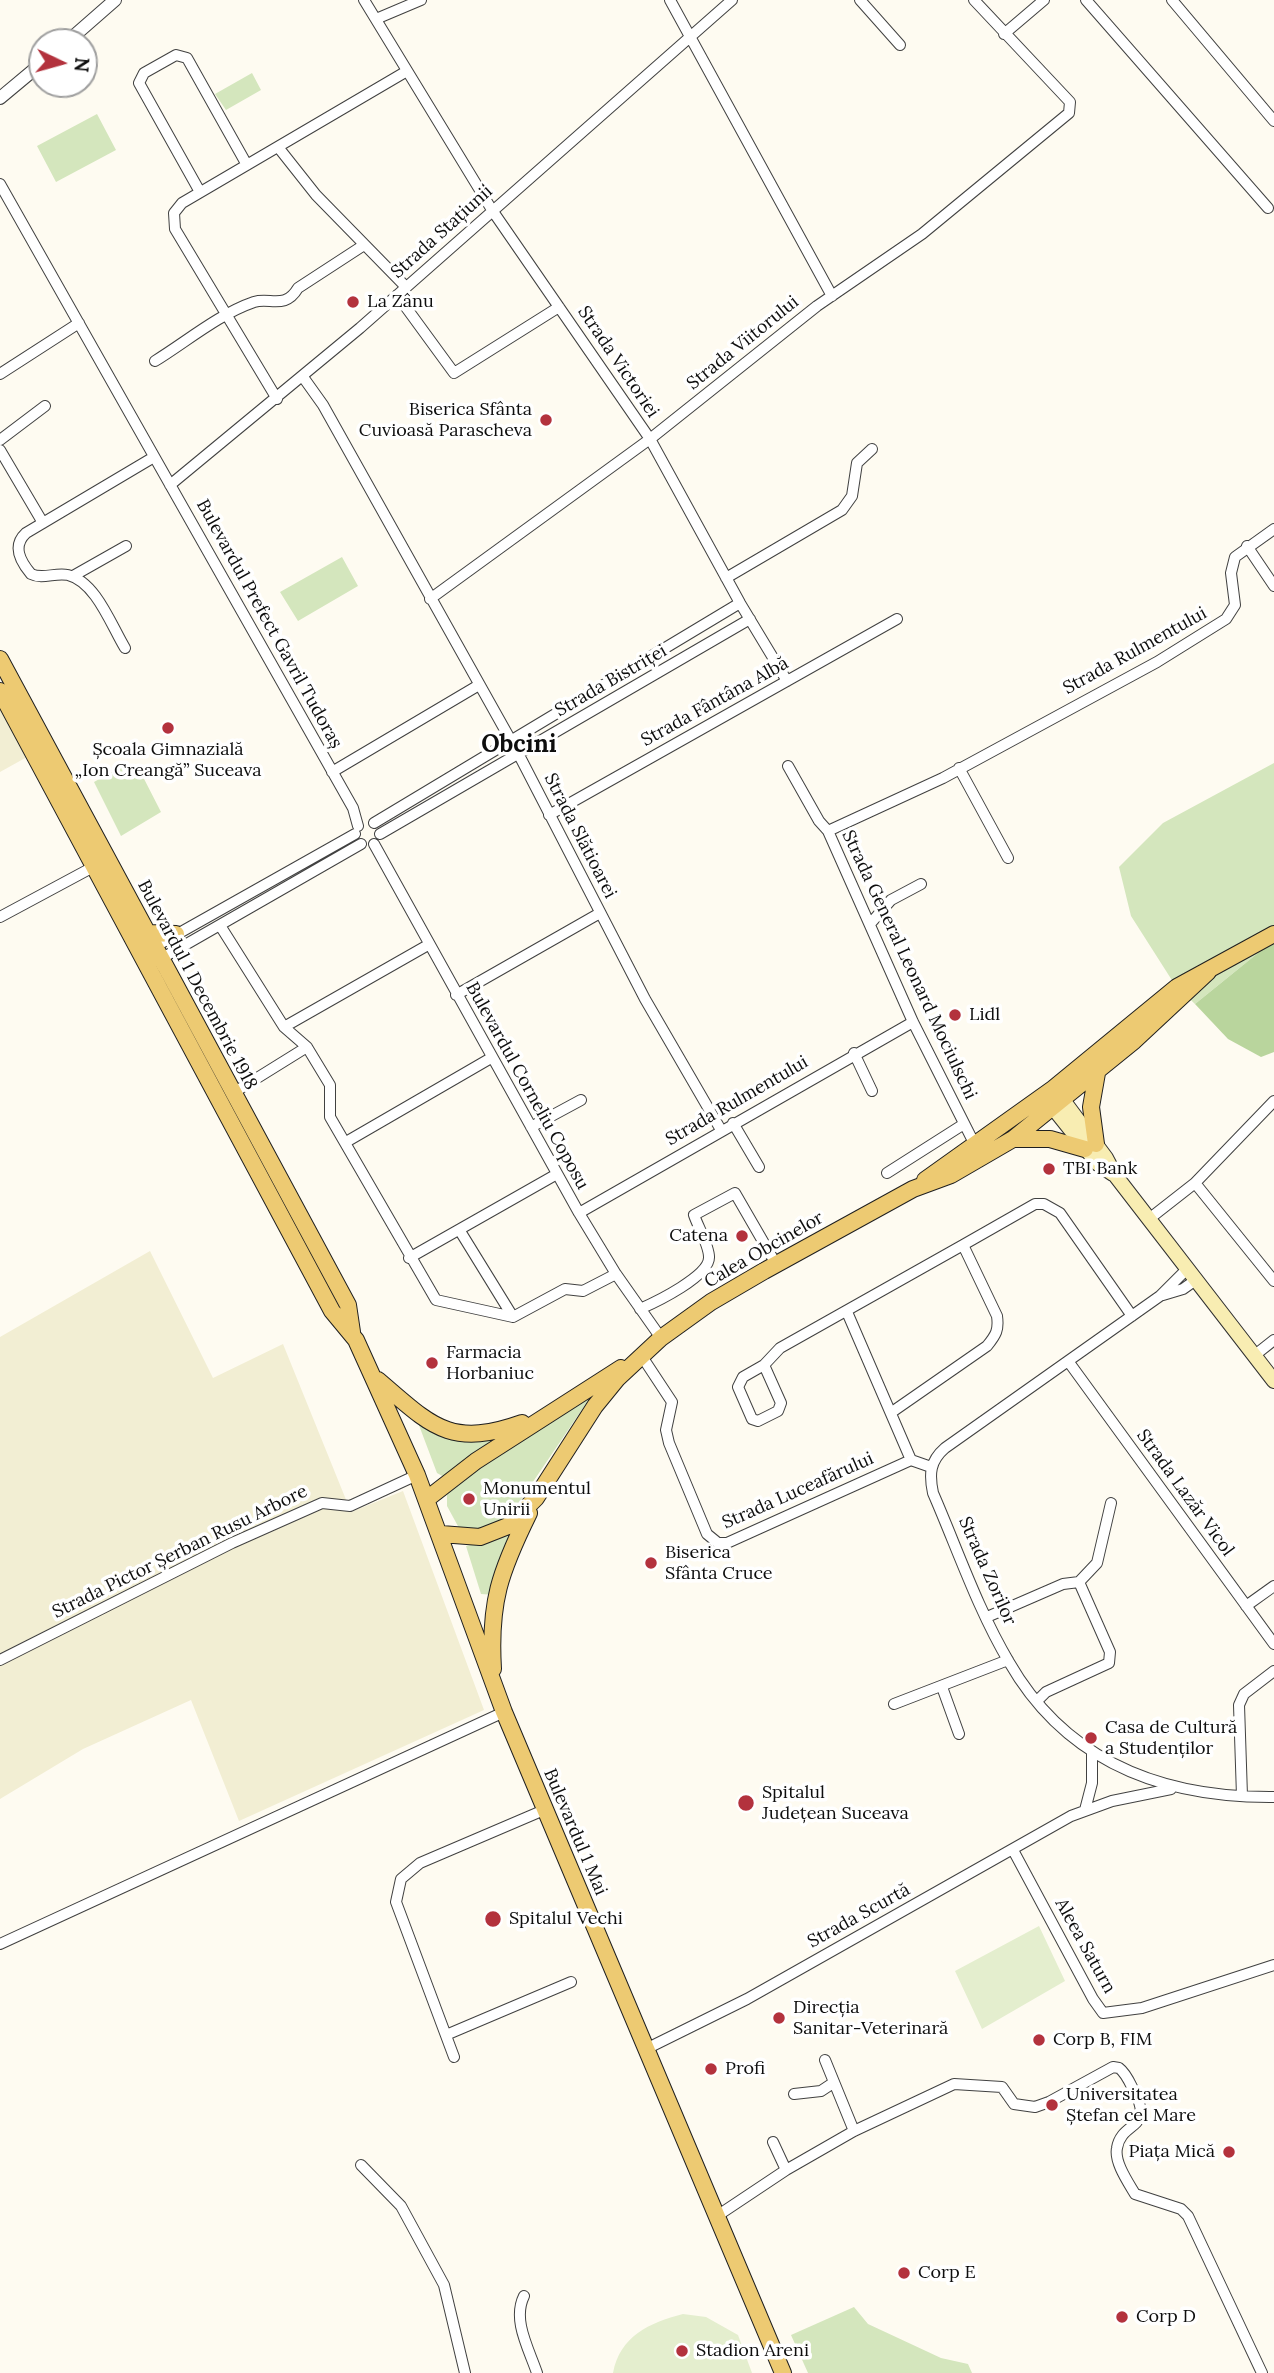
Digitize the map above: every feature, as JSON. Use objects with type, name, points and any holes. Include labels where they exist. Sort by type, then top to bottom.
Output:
[{"type":"main road","name":"Bulevardul 1 Decembrie 1918","points":[[0,659],[332,1311],[352,1332],[375,1378]]},
{"type":"main road","name":"Bulevardul 1 Decembrie 1918","points":[[0,691],[95,866],[151,952],[233,1093],[348,1305],[352,1332]]},
{"type":"main road","points":[[151,952],[176,934]]},
{"type":"main road","points":[[1054,1098],[1177,987],[1274,934]]},
{"type":"main road","points":[[1054,1098],[1097,1073],[1208,972]]},
{"type":"main road","points":[[1090,1146],[1091,1107],[1097,1073]]},
{"type":"main road","points":[[1054,1098],[1090,1146],[1098,1164],[1115,1175],[1274,1381]]},
{"type":"main road","name":"Calea Obcinelor","points":[[913,1189],[951,1175],[1013,1139],[1054,1098]]},
{"type":"main road","name":"Calea Obcinelor","points":[[441,1534],[480,1537],[498,1532],[516,1520],[536,1498],[595,1406],[641,1355],[711,1302],[913,1189],[975,1145],[1054,1098]]},
{"type":"main road","points":[[1013,1139],[1050,1139],[1090,1146]]},
{"type":"main road","name":"Calea Obcinelor","points":[[427,1499],[476,1461],[641,1355]]},
{"type":"main road","points":[[375,1378],[430,1423],[449,1432],[486,1433],[547,1414]]},
{"type":"main road","name":"Bulevardul 1 Mai","points":[[375,1378],[441,1534],[495,1689],[544,1810],[783,2373]]},
{"type":"main road","points":[[495,1689],[492,1616],[496,1590],[508,1554],[536,1498]]},
{"type":"street","points":[[82,28],[115,0]]},
{"type":"street","name":"Strada Victoriei","points":[[364,0],[492,210],[650,439],[740,603],[787,681]]},
{"type":"street","points":[[376,19],[421,0]]},
{"type":"street","points":[[670,0],[832,296]]},
{"type":"street","name":"Strada Stațiunii","points":[[170,485],[303,377],[732,0]]},
{"type":"street","points":[[860,0],[900,45]]},
{"type":"street","points":[[974,0],[1004,34],[1044,0]]},
{"type":"street","points":[[1087,0],[1268,208]]},
{"type":"street","points":[[1172,0],[1274,121]]},
{"type":"street","name":"Strada Viitorului","points":[[430,599],[650,439],[832,296],[932,226],[1009,164],[1071,108],[1070,102],[1004,34]]},
{"type":"street","points":[[200,192],[139,83],[144,73],[176,55],[187,58],[247,165]]},
{"type":"street","points":[[277,399],[176,229],[173,218],[177,207],[407,71]]},
{"type":"street","points":[[0,98],[28,75]]},
{"type":"street","points":[[278,147],[402,291],[454,373],[559,307]]},
{"type":"street","name":"Bulevardul Prefect Gavril Tudoraș","points":[[0,184],[363,826]]},
{"type":"street","points":[[155,361],[253,303],[276,303],[364,245]]},
{"type":"street","points":[[0,374],[79,323]]},
{"type":"street","name":"Strada Slătioarei","points":[[303,377],[323,405],[519,755],[677,1056],[721,1130]]},
{"type":"street","points":[[0,440],[45,407]]},
{"type":"street","points":[[726,578],[842,510],[852,496],[857,463],[872,449]]},
{"type":"street","points":[[0,450],[43,523]]},
{"type":"street","points":[[125,648],[91,591],[73,576],[64,574],[40,577],[27,570],[17,543],[43,523],[154,457]]},
{"type":"street","points":[[1274,529],[1247,546],[1274,586]]},
{"type":"street","points":[[73,576],[126,546]]},
{"type":"street","name":"Strada Rulmentului","points":[[828,831],[959,768],[1157,662],[1226,619],[1235,605],[1232,564],[1238,552],[1247,546]]},
{"type":"street","name":"Strada Bistriței","points":[[176,934],[511,741],[740,603]]},
{"type":"street","name":"Strada Fântâna Albă","points":[[549,816],[897,619]]},
{"type":"street","name":"Strada Bistriței","points":[[380,834],[750,620]]},
{"type":"street","points":[[332,772],[479,685]]},
{"type":"street","name":"Strada General Leonard Mociulschi","points":[[788,766],[819,821],[828,831],[913,1022],[975,1145]]},
{"type":"street","points":[[959,768],[1008,858]]},
{"type":"street","points":[[151,952],[221,926],[361,844],[374,844],[380,834],[363,826],[361,844]]},
{"type":"street","name":"Bulevardul Corneliu Coposu","points":[[374,844],[579,1213],[616,1274],[661,1338]]},
{"type":"street","points":[[0,917],[95,866]]},
{"type":"street","points":[[870,924],[891,900],[921,884]]},
{"type":"street","points":[[456,995],[600,913]]},
{"type":"street","points":[[221,926],[284,1027],[307,1047],[330,1085],[327,1109],[409,1258],[436,1300],[513,1317],[565,1289],[583,1291],[616,1274]]},
{"type":"street","points":[[284,1027],[428,945]]},
{"type":"street","name":"Strada Rulmentului","points":[[579,1213],[854,1053],[913,1022]]},
{"type":"street","points":[[233,1093],[307,1047]]},
{"type":"street","points":[[854,1053],[872,1091]]},
{"type":"street","points":[[346,1142],[491,1058]]},
{"type":"street","points":[[531,1127],[581,1100]]},
{"type":"street","points":[[1149,1219],[1195,1183],[1274,1101]]},
{"type":"street","points":[[733,1123],[759,1167]]},
{"type":"street","points":[[887,1173],[964,1124]]},
{"type":"street","points":[[409,1258],[557,1174]]},
{"type":"street","points":[[1195,1183],[1274,1281]]},
{"type":"street","points":[[640,1309],[667,1296],[706,1267],[710,1257],[694,1215],[735,1193],[776,1264]]},
{"type":"street","points":[[764,1364],[781,1403],[778,1411],[762,1421],[752,1419],[742,1398],[738,1387],[743,1377],[764,1364],[780,1348],[1035,1204],[1044,1204],[1060,1213],[1132,1316]]},
{"type":"street","points":[[460,1231],[513,1317]]},
{"type":"street","points":[[892,1412],[987,1346],[996,1335],[999,1326],[997,1316],[963,1245]]},
{"type":"street","points":[[847,1312],[911,1460],[931,1467],[945,1448],[1193,1273]]},
{"type":"street","points":[[1255,1355],[1274,1340]]},
{"type":"street","name":"Strada Luceafărului","points":[[641,1355],[669,1393],[672,1411],[666,1423],[668,1443],[707,1534],[718,1543],[727,1543],[911,1460]]},
{"type":"street","name":"Strada Lazăr Vicol","points":[[1068,1361],[1274,1644]]},
{"type":"street","name":"Strada Zorilor","points":[[931,1467],[933,1493],[1008,1661],[1037,1701],[1092,1754],[1173,1788],[1274,1797]]},
{"type":"street","name":"Strada Pictor Șerban Rusu Arbore","points":[[0,1660],[232,1543],[321,1503],[350,1506],[417,1475]]},
{"type":"street","points":[[987,1616],[1063,1584],[1079,1582],[1097,1563],[1111,1503]]},
{"type":"street","points":[[1037,1701],[1046,1692],[1109,1664],[1110,1652],[1079,1582]]},
{"type":"street","points":[[1246,1606],[1274,1586]]},
{"type":"street","points":[[894,1704],[1008,1661]]},
{"type":"street","points":[[1242,1796],[1239,1705],[1244,1694],[1274,1671]]},
{"type":"street","points":[[942,1687],[959,1734]]},
{"type":"street","points":[[0,1944],[504,1712]]},
{"type":"street","points":[[1085,1810],[1092,1783],[1092,1754]]},
{"type":"street","name":"Strada Scurtă","points":[[646,2049],[747,1999],[1085,1810],[1173,1788]]},
{"type":"street","points":[[454,2057],[397,1902],[401,1879],[420,1863],[544,1810]]},
{"type":"street","name":"Aleea Saturn","points":[[1013,1850],[1093,1999],[1103,2012],[1142,2008],[1274,1965]]},
{"type":"street","points":[[446,2035],[571,1982]]},
{"type":"street","points":[[825,2060],[854,2131]]},
{"type":"street","points":[[717,2216],[786,2170],[854,2131],[954,2084],[1002,2087],[1013,2104],[1035,2107],[1113,2067],[1119,2068],[1141,2103],[1142,2112],[1139,2121],[1118,2143],[1117,2158],[1135,2194],[1181,2209],[1188,2216],[1262,2373]]},
{"type":"street","points":[[794,2094],[821,2091],[833,2083]]},
{"type":"street","points":[[773,2142],[786,2170]]},
{"type":"street","points":[[361,2165],[401,2206],[444,2285],[465,2373]]},
{"type":"street","points":[[524,2296],[518,2315],[537,2373]]},
{"type":"shaded area","points":[[0,683],[36,752],[0,772]]},
{"type":"shaded area","points":[[150,1251],[213,1378],[283,1344],[351,1512],[403,1491],[484,1710],[239,1821],[191,1700],[83,1749],[0,1799],[0,1337]]},
{"type":"green space","points":[[252,73],[261,90],[226,110],[215,94]]},
{"type":"green space","points":[[97,114],[116,150],[56,182],[37,146]]},
{"type":"green space","points":[[342,557],[358,586],[298,621],[280,592]]},
{"type":"green space","points":[[1274,763],[1274,940],[1195,1004],[1175,985],[1131,916],[1119,867],[1163,823]]},
{"type":"green space","points":[[124,765],[140,771],[161,812],[121,836],[94,782]]},
{"type":"green space","points":[[1274,940],[1274,1052],[1261,1057],[1228,1039],[1195,1004]]},
{"type":"green space","points":[[596,1389],[505,1523],[489,1531],[459,1528],[447,1506],[447,1490]]},
{"type":"green space","points":[[417,1420],[429,1429],[514,1430],[444,1477],[437,1473]]},
{"type":"green space","points":[[510,1535],[499,1565],[495,1595],[481,1594],[466,1546]]},
{"type":"green space","points":[[1039,1926],[1065,1981],[982,2029],[955,1971]]},
{"type":"green space","points":[[854,2307],[868,2324],[941,2358],[968,2364],[972,2373],[808,2373],[791,2335]]},
{"type":"green space","name":"Stadion Areni","points":[[683,2314],[706,2317],[738,2335],[752,2373],[613,2373],[622,2349],[629,2340],[648,2327]]},
{"type":"place","name":"La Zânu","points":[[353,302]]},
{"type":"place","name":"Biserica Sfânta Cuvioasă Parascheva","points":[[546,420]]},
{"type":"place","name":"Școala Gimnazială „Ion Creangă” Suceava","points":[[168,728]]},
{"type":"place","name":"Lidl","points":[[955,1015]]},
{"type":"place","name":"TBI Bank","points":[[1049,1169]]},
{"type":"place","name":"Catena","points":[[742,1236]]},
{"type":"place","name":"Farmacia Horbaniuc","points":[[432,1363]]},
{"type":"place","name":"Monumentul Unirii","points":[[469,1499]]},
{"type":"place","name":"Biserica Sfânta Cruce","points":[[651,1563]]},
{"type":"place","name":"Casa de Cultură a Studenților","points":[[1091,1738]]},
{"type":"place","name":"Spitalul Județean Suceava","points":[[746,1803]]},
{"type":"place","name":"Spitalul Vechi","points":[[493,1919]]},
{"type":"place","name":"Direcția Sanitar-Veterinară","points":[[779,2018]]},
{"type":"place","name":"Corp B, FIM","points":[[1039,2040]]},
{"type":"place","name":"Profi","points":[[711,2069]]},
{"type":"place","name":"Universitatea Ștefan cel Mare","points":[[1052,2105]]},
{"type":"place","name":"Piața Mică","points":[[1229,2152]]},
{"type":"place","name":"Corp E","points":[[904,2273]]},
{"type":"place","name":"Corp D","points":[[1122,2317]]},
{"type":"place","name":"Stadion Areni","points":[[682,2351]]},
{"type":"district","name":"Obcini","points":[[519,745]]}]
